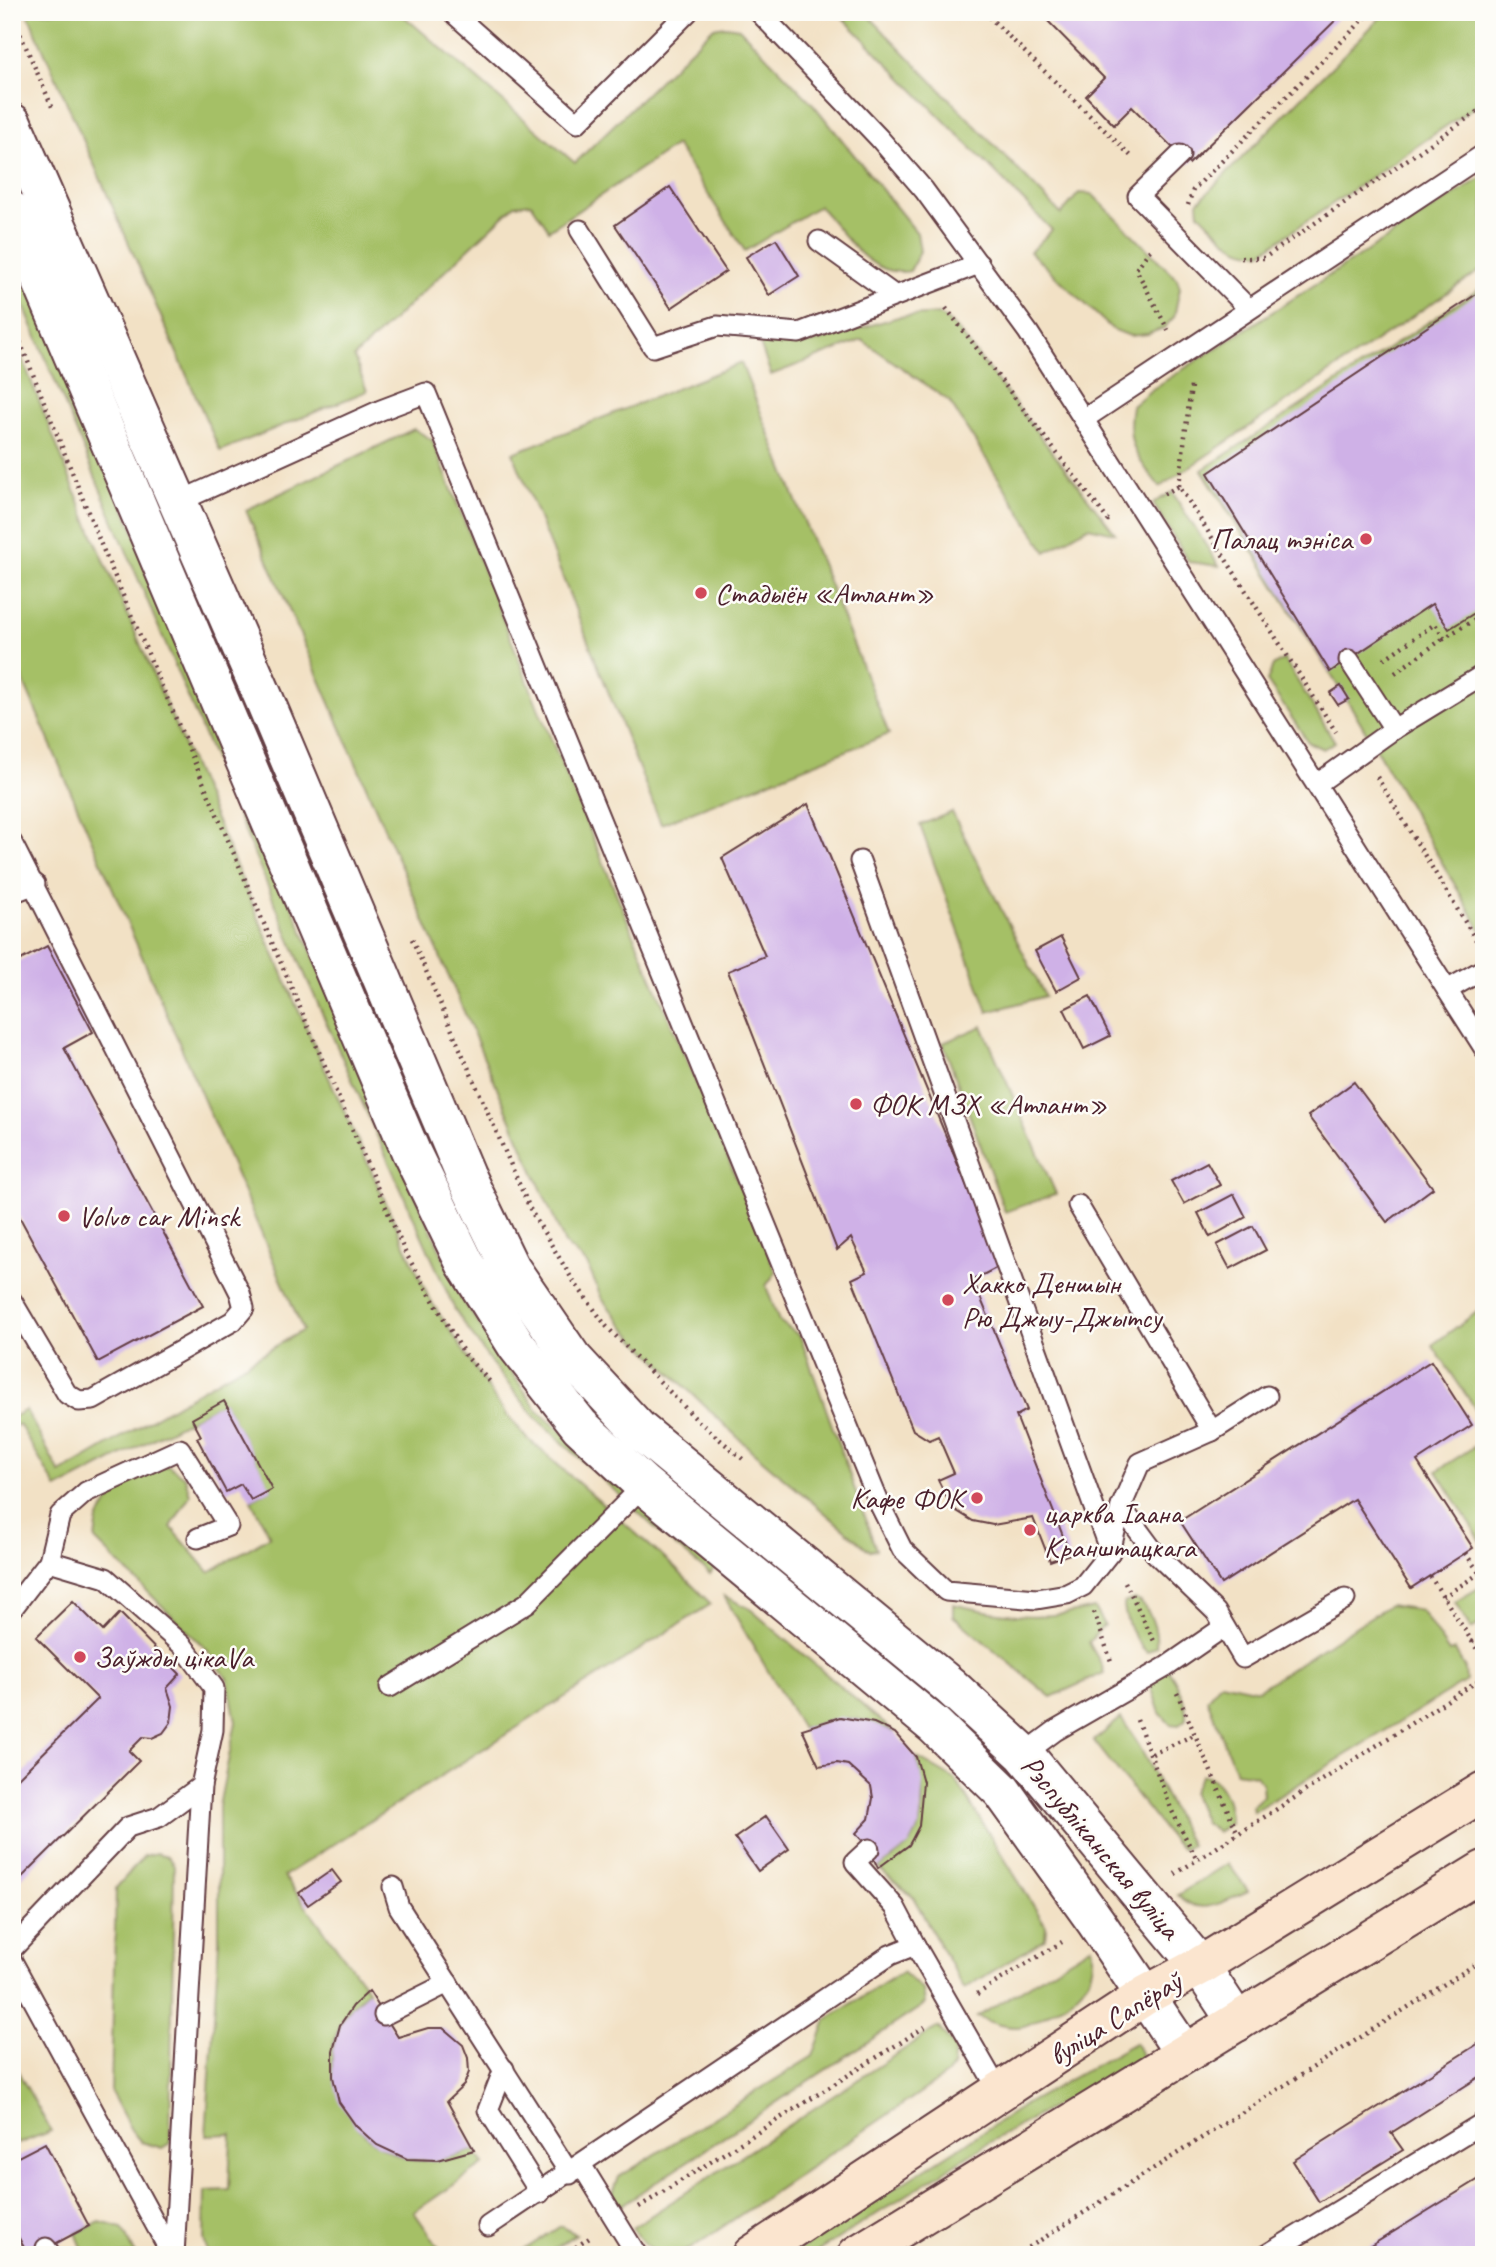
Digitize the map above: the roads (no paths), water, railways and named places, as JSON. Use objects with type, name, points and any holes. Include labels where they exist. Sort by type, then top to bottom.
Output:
[{"type":"main road","name":"вуліца Сапёраў","points":[[752,2255],[1146,1994],[1200,1966],[1484,1791]]},
{"type":"main road","points":[[857,2255],[1484,1870]]},
{"type":"street","name":"Рэспубліканская вуліца","points":[[12,123],[178,502],[466,1175],[509,1266],[572,1358],[639,1430],[950,1686],[1024,1754],[1200,1966],[1237,2022]]},
{"type":"street","name":"Рэспубліканская вуліца","points":[[12,211],[411,1152],[465,1263],[517,1346],[580,1426],[644,1485],[934,1725],[1002,1791],[1146,1994],[1184,2053]]},
{"type":"street","points":[[989,1779],[1024,1754]]},
{"type":"lane","points":[[452,12],[577,123],[688,12]]},
{"type":"lane","points":[[759,12],[879,138],[924,190],[1028,332],[1484,1048]]},
{"type":"lane","points":[[1084,419],[1484,154]]},
{"type":"lane","points":[[1180,155],[1138,196],[1249,309]]},
{"type":"lane","points":[[580,230],[653,347],[717,326],[799,333],[979,264]]},
{"type":"lane","points":[[819,241],[894,295]]},
{"type":"lane","points":[[178,502],[381,410],[426,394],[875,1492],[902,1549],[946,1591],[1037,1600],[1067,1594],[1083,1586],[1110,1552],[1121,1507],[1140,1463],[1212,1432],[1267,1396]]},
{"type":"lane","points":[[1349,660],[1394,729]]},
{"type":"lane","points":[[1317,784],[1394,729],[1484,674]]},
{"type":"lane","points":[[12,843],[240,1293],[244,1308],[233,1321],[105,1394],[93,1400],[79,1401],[67,1394],[13,1305]]},
{"type":"lane","points":[[860,861],[1110,1552]]},
{"type":"lane","points":[[12,892],[35,884]]},
{"type":"lane","points":[[1447,990],[1484,969]]},
{"type":"lane","points":[[1078,1205],[1212,1432]]},
{"type":"lane","points":[[12,1609],[49,1561],[60,1515],[86,1492],[180,1449],[228,1526],[198,1538]]},
{"type":"lane","points":[[390,1687],[527,1602],[644,1485]]},
{"type":"lane","points":[[1121,1507],[1155,1553],[1216,1612],[1243,1658],[1345,1599]]},
{"type":"lane","points":[[49,1561],[106,1578],[183,1646],[214,1688],[213,1730],[201,1786],[173,2255]]},
{"type":"lane","points":[[1024,1754],[1123,1689],[1166,1667],[1224,1627]]},
{"type":"lane","points":[[12,1949],[128,1827],[159,1818],[201,1786]]},
{"type":"lane","points":[[869,1849],[855,1862],[895,1907],[999,2091]]},
{"type":"lane","points":[[393,1887],[399,1907],[509,2077],[616,2221],[637,2255]]},
{"type":"lane","points":[[488,2226],[576,2170],[890,1955],[915,1945]]},
{"type":"lane","points":[[12,1961],[173,2255]]},
{"type":"lane","points":[[384,2015],[448,1983]]},
{"type":"lane","points":[[509,2077],[488,2110],[540,2193]]},
{"type":"lane","points":[[1266,2255],[1484,2122]]},
{"type":"place","name":"Палац тэніса","points":[[1366,539]]},
{"type":"place","name":"Стадыён «Атлант»","points":[[701,593]]},
{"type":"place","name":"ФОК МЗХ «Атлант»","points":[[856,1104]]},
{"type":"place","name":"Volvo car Minsk","points":[[64,1216]]},
{"type":"place","name":"Хакко Деншын Рю Джыу-Джытсу","points":[[948,1300]]},
{"type":"place","name":"Кафе ФОК","points":[[977,1498]]},
{"type":"place","name":"царква Іаана Кранштацкага","points":[[1030,1530]]},
{"type":"place","name":"Заўжды цікаVа","points":[[80,1657]]}]
